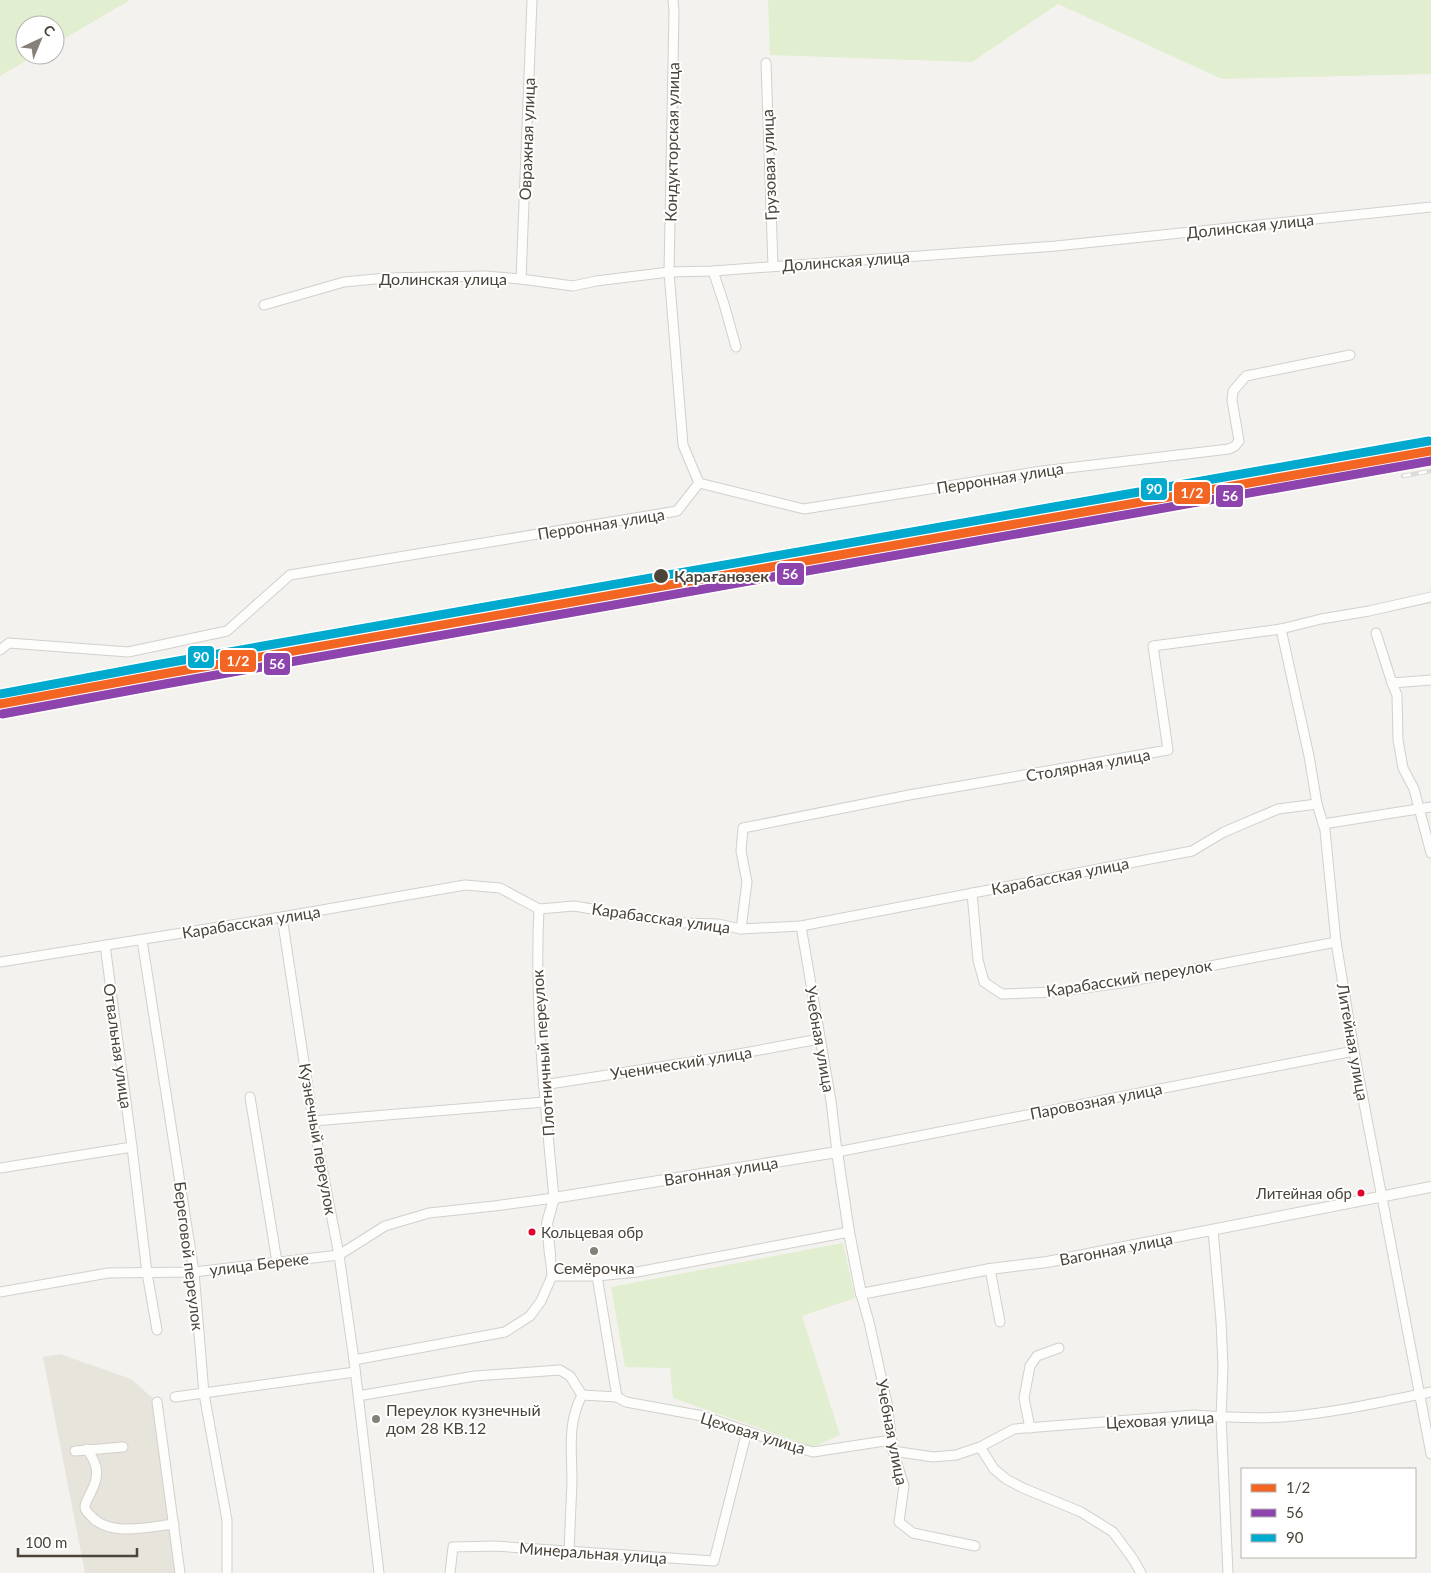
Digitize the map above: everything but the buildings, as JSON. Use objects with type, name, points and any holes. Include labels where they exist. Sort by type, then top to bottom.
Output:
[{"type":"street","name":"Овражная улица","points":[[522,279],[532,0]]},
{"type":"street","name":"Кондукторская улица","points":[[672,0],[674,12],[669,272],[683,445],[699,483]]},
{"type":"street","name":"Грузовая улица","points":[[766,63],[773,266]]},
{"type":"street","name":"Долинская улица","points":[[264,305],[344,282],[386,278],[485,276],[574,286],[596,281],[669,272],[713,271],[1056,246],[1431,207]]},
{"type":"street","points":[[713,271],[736,347]]},
{"type":"street","name":"Перронная улица","points":[[0,650],[9,643],[128,652],[227,631],[290,576],[678,511],[699,483],[804,509],[1042,471],[1229,449],[1239,441],[1232,400],[1233,391],[1246,376],[1350,354]]},
{"type":"street","name":"Столярная улица","points":[[741,929],[747,882],[741,851],[743,828],[909,796],[1168,750],[1153,646],[1281,629],[1431,596]]},
{"type":"street","name":"Литейная улица","points":[[1281,629],[1309,756],[1317,804],[1325,830],[1336,942],[1354,1051],[1431,1454]]},
{"type":"street","points":[[1376,633],[1397,695],[1398,740],[1403,768],[1414,789],[1431,852]]},
{"type":"street","points":[[1392,683],[1431,680]]},
{"type":"street","name":"Карабасская улица","points":[[0,962],[282,917],[465,885],[500,888],[539,909],[574,906],[614,914],[685,923],[718,924],[741,929],[801,926],[1192,851],[1224,832],[1278,809],[1317,804]]},
{"type":"street","points":[[1323,824],[1431,807]]},
{"type":"street","name":"Карабасский переулок","points":[[972,894],[978,960],[984,982],[1002,994],[1054,992],[1121,983],[1336,942]]},
{"type":"street","name":"Плотничный переулок","points":[[539,909],[537,947],[543,1086],[554,1198]]},
{"type":"street","name":"Кузнечный переулок","points":[[282,917],[313,1121],[339,1254],[354,1360],[379,1573]]},
{"type":"street","name":"Учебная улица","points":[[801,926],[831,1101],[837,1152]]},
{"type":"street","name":"Береговой переулок","points":[[142,940],[194,1272],[204,1394],[227,1520],[227,1573]]},
{"type":"street","name":"Отвальная улица","points":[[105,945],[147,1273],[157,1330]]},
{"type":"street","name":"Ученический улица","points":[[543,1086],[717,1058],[819,1039]]},
{"type":"street","name":"Паровозная улица","points":[[837,1152],[1354,1051]]},
{"type":"street","points":[[250,1097],[277,1262]]},
{"type":"street","points":[[313,1121],[545,1102]]},
{"type":"street","points":[[0,1168],[132,1147]]},
{"type":"street","points":[[837,1152],[861,1294]]},
{"type":"street","name":"Вагонная улица","points":[[554,1198],[837,1152]]},
{"type":"street","name":"Вагонная улица","points":[[861,1294],[990,1269],[1047,1262],[1431,1187]]},
{"type":"street","points":[[339,1254],[385,1226],[429,1213],[554,1198],[547,1223],[552,1276],[541,1301],[530,1316],[505,1332],[354,1360]]},
{"type":"street","points":[[1213,1230],[1218,1267],[1223,1366],[1221,1417],[1228,1573]]},
{"type":"street","points":[[552,1276],[597,1276],[637,1272],[849,1232]]},
{"type":"street","name":"улица Береке","points":[[0,1292],[108,1273],[194,1272],[339,1254]]},
{"type":"street","points":[[990,1269],[1000,1322]]},
{"type":"street","points":[[582,1395],[618,1397],[597,1276]]},
{"type":"street","name":"Учебная улица","points":[[861,1294],[887,1402],[893,1451],[904,1486],[900,1522],[913,1533],[975,1546]]},
{"type":"street","points":[[1030,1428],[1024,1398],[1030,1366],[1038,1356],[1059,1348]]},
{"type":"street","points":[[358,1396],[475,1376],[560,1370],[570,1376],[582,1395]]},
{"type":"street","points":[[175,1397],[355,1372]]},
{"type":"street","name":"Цеховая улица","points":[[893,1451],[932,1457],[956,1455],[980,1446],[1014,1429],[1194,1415],[1282,1417],[1354,1408],[1431,1392]]},
{"type":"street","points":[[569,1551],[572,1419],[582,1395]]},
{"type":"street","name":"Цеховая улица","points":[[618,1397],[626,1402],[703,1416],[813,1452],[891,1440]]},
{"type":"street","points":[[157,1402],[180,1573]]},
{"type":"street","name":"Минеральная улица","points":[[450,1573],[453,1547],[494,1546],[714,1561],[747,1431]]},
{"type":"street","points":[[980,1446],[994,1470],[1006,1479],[1082,1512],[1113,1532],[1141,1573]]},
{"type":"street","points":[[75,1451],[123,1447]]},
{"type":"street","points":[[87,1450],[97,1465],[96,1483],[85,1504],[85,1510],[93,1519],[110,1528],[134,1529],[174,1524]]},
{"type":"shaded area","points":[[60,1354],[131,1379],[157,1402],[181,1573],[85,1573],[43,1357]]},
{"type":"green space","points":[[0,0],[130,0],[65,38],[65,15],[15,15],[15,65],[19,65],[0,76]]},
{"type":"green space","points":[[768,0],[1431,0],[1431,74],[1222,79],[1058,4],[972,62],[770,55]]},
{"type":"green space","points":[[843,1243],[855,1298],[802,1316],[840,1435],[813,1447],[673,1398],[670,1368],[625,1367],[611,1287]]},
{"type":"railway","points":[[1403,476],[1431,471]]},
{"type":"transit line","name":"90","points":[[0,694],[1429,441]]},
{"type":"transit line","name":"1/2","points":[[0,704],[1431,451]]},
{"type":"transit line","name":"56","points":[[2,714],[1431,461]]},
{"type":"place","name":"Қарағанөзек","points":[[661,576]]},
{"type":"place","name":"Литейная обр","points":[[1361,1193]]},
{"type":"place","name":"Кольцевая обр","points":[[532,1232]]},
{"type":"place","name":"Семёрочка","points":[[594,1251]]},
{"type":"place","name":"Переулок кузнечный дом 28 КВ.12","points":[[376,1419]]}]
